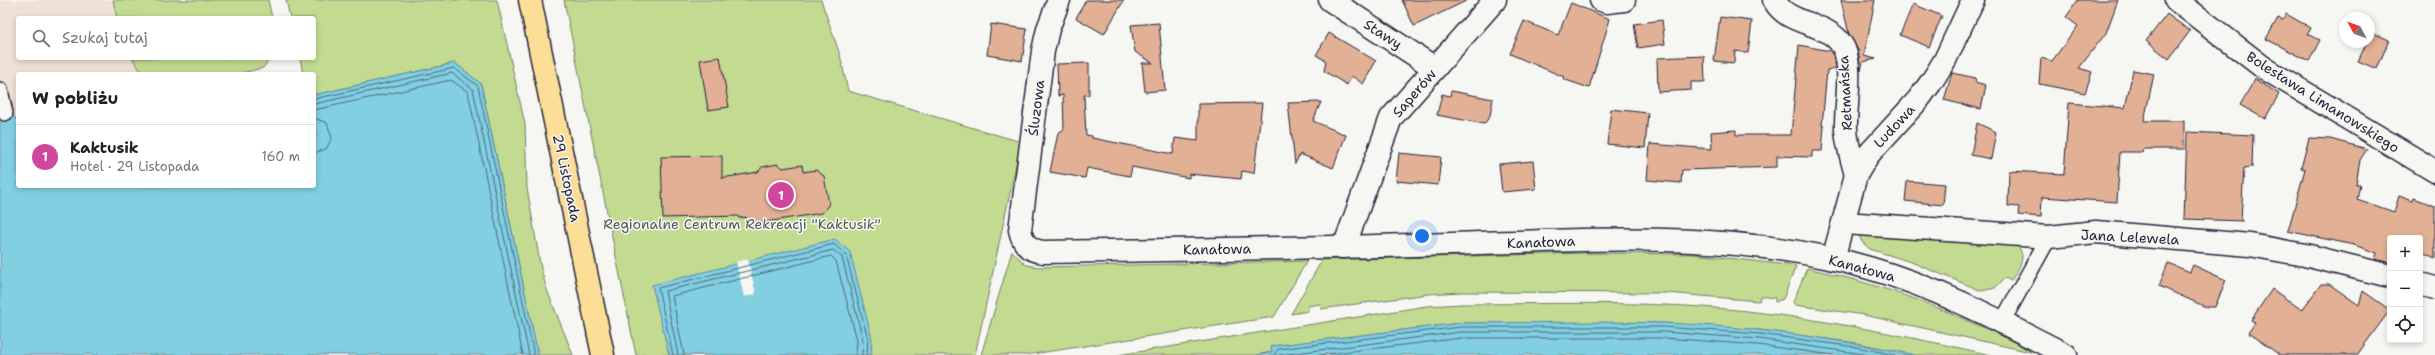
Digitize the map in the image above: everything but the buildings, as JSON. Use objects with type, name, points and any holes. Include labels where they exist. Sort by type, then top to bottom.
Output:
[{"type":"main road","name":"29 Listopada","points":[[530,0],[603,355]]},
{"type":"street","name":"Śluzowa","points":[[1022,217],[1042,51],[1058,0]]},
{"type":"street","name":"Stawy","points":[[1330,0],[1435,68]]},
{"type":"street","name":"Saperów","points":[[1344,247],[1391,118],[1495,0]]},
{"type":"street","points":[[1601,0],[1619,2],[1624,0]]},
{"type":"street","name":"Retmańska","points":[[1774,0],[1778,7],[1789,16],[1821,28],[1842,45],[1846,56],[1847,73],[1846,130],[1856,175]]},
{"type":"street","name":"Ludowa","points":[[1833,259],[1856,175],[1868,155],[1918,100],[1932,81],[1945,60],[1973,0]]},
{"type":"street","name":"Bolesława Limanowskiego","points":[[2176,0],[2264,68],[2435,171]]},
{"type":"street","name":"Kanałowa","points":[[1022,217],[1020,230],[1022,239],[1034,250],[1043,252],[1641,240],[1744,246],[1833,259],[1904,280],[1953,298],[2066,355]]},
{"type":"street","name":"Jana Lelewela","points":[[1844,223],[2049,237],[2096,232],[2250,245],[2387,275]]},
{"type":"street","points":[[2423,285],[2435,288]]},
{"type":"lane","points":[[0,90],[5,113]]},
{"type":"lane","points":[[2002,322],[2049,237]]},
{"type":"shaded area","points":[[0,0],[113,0],[117,16],[16,16],[16,60],[133,60],[142,72],[16,72],[16,119],[10,111],[0,110]]},
{"type":"green space","points":[[113,0],[268,0],[272,16],[117,16]]},
{"type":"green space","points":[[286,0],[497,0],[525,124],[527,188],[541,269],[547,290],[573,355],[538,355],[481,84],[455,63],[316,95],[316,72],[303,72],[300,60],[316,60],[316,16],[290,16]]},
{"type":"green space","name":"Regionalne Centrum Rekreacji \"Kaktusik\"","points":[[564,0],[821,0],[840,55],[848,91],[1021,142],[975,355],[636,355]]},
{"type":"green space","points":[[133,60],[269,60],[263,68],[246,72],[142,72]]},
{"type":"green space","points":[[1858,233],[2015,244],[2019,248],[2022,257],[2017,271],[2011,281],[2005,278],[1995,288],[1982,291],[1911,262],[1870,249],[1862,242]]},
{"type":"green space","points":[[1012,251],[1026,265],[1040,267],[1307,261],[1274,317],[1026,355],[981,355]]},
{"type":"green space","points":[[1587,253],[1694,254],[1796,266],[1783,299],[1775,302],[1775,298],[1760,296],[1759,301],[1667,293],[1462,292],[1428,294],[1321,309],[1320,304],[1308,306],[1308,311],[1291,314],[1322,260]]},
{"type":"green space","points":[[1807,268],[1872,285],[1915,299],[1998,334],[2031,352],[1864,315],[1795,305],[1793,302]]},
{"type":"green space","points":[[1589,303],[1706,307],[1829,322],[1991,355],[1915,355],[1857,343],[1760,330],[1663,323],[1461,323],[1272,346],[1272,352],[1257,355],[1118,355],[1427,306],[1462,304]]},
{"type":"water","points":[[455,63],[481,84],[538,355],[0,355],[0,110],[10,111],[16,119],[16,188],[316,188],[316,95]]},
{"type":"water","points":[[835,239],[850,252],[872,339],[871,355],[669,355],[652,285]]},
{"type":"water","points":[[1613,322],[1727,327],[1821,338],[1915,355],[1257,355],[1272,352],[1271,346],[1461,323]]},
{"type":"pier","points":[[748,259],[756,294],[744,297],[736,262]]},
{"type":"place","name":"Kaktusik","points":[[781,195]]}]
